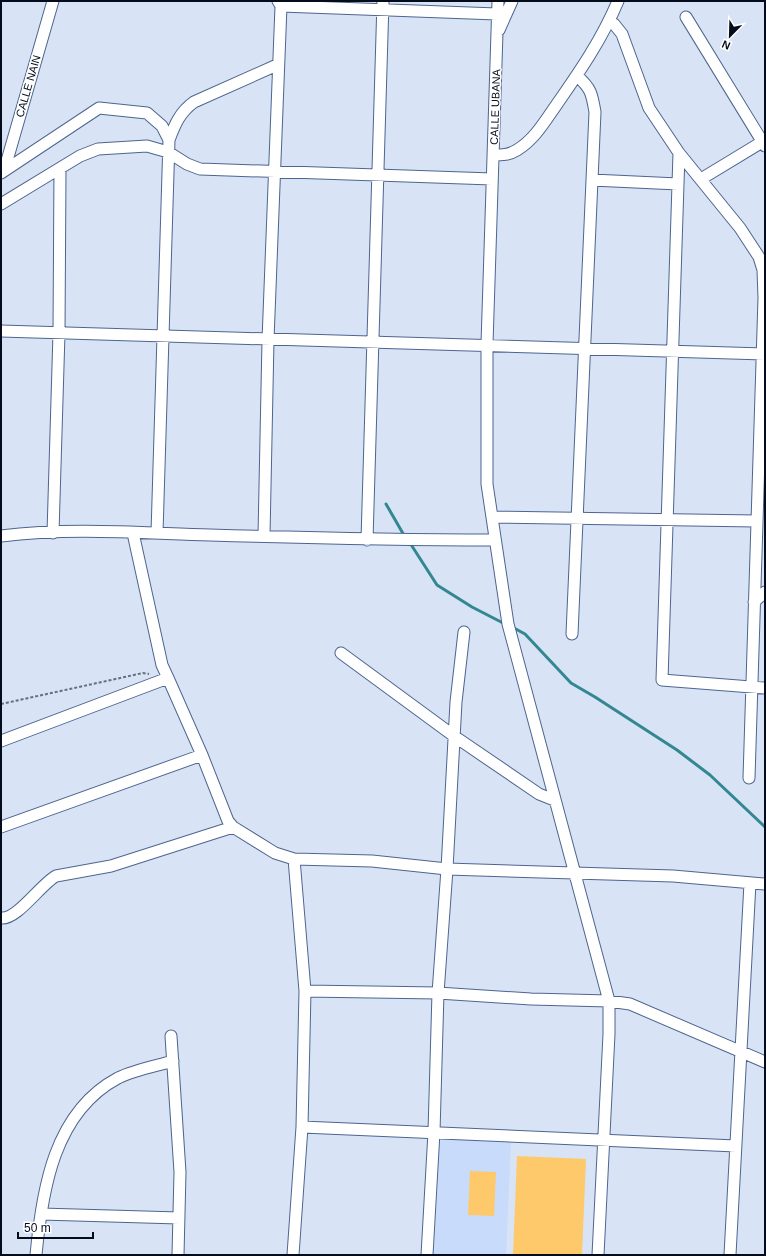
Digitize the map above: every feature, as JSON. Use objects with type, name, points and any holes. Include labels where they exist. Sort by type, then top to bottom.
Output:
[{"type":"street","name":"CALLE NAIN","points":[[2,172],[53,1]]},
{"type":"street","name":"CALLE UBANA","points":[[498,1],[487,344],[486,471],[508,624],[554,800],[609,1000],[609,1034],[598,1255]]},
{"type":"street","points":[[497,35],[512,1]]},
{"type":"street","points":[[493,155],[507,155],[517,150],[536,135],[578,76],[609,22],[618,1]]},
{"type":"street","points":[[264,536],[268,340],[279,4],[383,6],[497,14]]},
{"type":"street","points":[[367,540],[383,6]]},
{"type":"street","points":[[686,17],[764,144],[701,179]]},
{"type":"street","points":[[609,22],[614,24],[622,34],[649,108],[679,153],[740,228],[759,257],[763,270],[764,354],[756,521],[749,778]]},
{"type":"street","points":[[157,533],[169,140],[179,116],[186,107],[277,64]]},
{"type":"street","points":[[572,634],[595,112],[591,92],[587,84],[578,76]]},
{"type":"street","points":[[2,172],[99,108],[147,113],[162,126],[169,140]]},
{"type":"street","points":[[1,204],[80,156],[98,149],[147,146],[168,152],[187,164],[200,169],[273,170],[492,179]]},
{"type":"street","points":[[679,153],[662,680],[765,688]]},
{"type":"street","points":[[53,533],[59,333],[60,168]]},
{"type":"street","points":[[592,180],[678,184]]},
{"type":"street","points":[[1,331],[268,340],[487,344],[764,354]]},
{"type":"street","points":[[492,517],[756,521]]},
{"type":"street","points":[[1,536],[53,533],[157,533],[367,540],[495,540]]},
{"type":"street","points":[[133,533],[162,665],[202,755],[228,821],[233,827],[275,853],[294,859],[372,861],[447,870],[608,873],[673,876],[765,884]]},
{"type":"street","points":[[754,602],[765,592]]},
{"type":"street","points":[[427,1255],[434,1132],[438,993],[447,870],[454,736],[464,632]]},
{"type":"street","points":[[341,653],[454,736],[539,794],[554,800]]},
{"type":"street","points":[[1,741],[168,678]]},
{"type":"street","points":[[1,828],[202,755]]},
{"type":"street","points":[[1,918],[14,914],[49,880],[56,876],[111,866],[233,827]]},
{"type":"street","points":[[293,1255],[302,1127],[305,992],[294,859]]},
{"type":"street","points":[[730,1255],[750,883]]},
{"type":"street","points":[[305,992],[438,993],[531,999],[609,1000],[630,1004],[765,1062]]},
{"type":"street","points":[[171,1036],[180,1172],[178,1255]]},
{"type":"street","points":[[36,1255],[43,1198],[60,1141],[76,1116],[94,1095],[119,1078],[173,1061]]},
{"type":"street","points":[[302,1127],[736,1146]]},
{"type":"street","points":[[40,1214],[179,1218]]},
{"type":"path","points":[[1,704],[143,673],[168,678]]},
{"type":"shaded area","points":[[440,1138],[511,1142],[506,1255],[434,1255]]},
{"type":"shaded area","points":[[517,1156],[586,1159],[582,1255],[513,1255]]},
{"type":"shaded area","points":[[470,1171],[496,1172],[494,1216],[468,1215]]},
{"type":"waterway","points":[[386,504],[405,537]]},
{"type":"waterway","points":[[410,543],[437,585],[472,607],[505,624]]},
{"type":"waterway","points":[[512,627],[525,634],[571,683],[677,750],[710,775],[765,827]]}]
